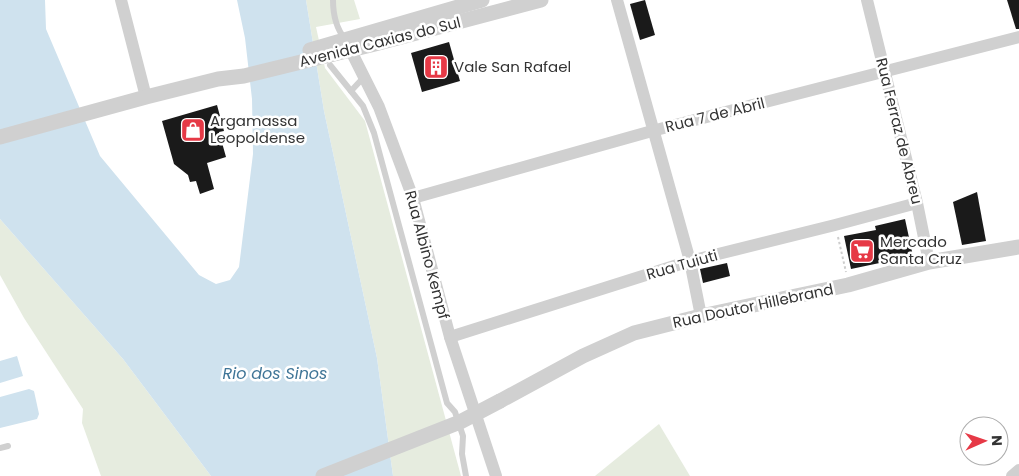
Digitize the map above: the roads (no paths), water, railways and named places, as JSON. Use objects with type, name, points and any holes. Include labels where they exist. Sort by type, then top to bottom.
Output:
[{"type":"street","points":[[120,0],[146,97]]},
{"type":"street","name":"Avenida Caxias do Sul","points":[[0,136],[218,79],[323,56],[347,44],[482,0]]},
{"type":"street","name":"Avenida Caxias do Sul","points":[[347,44],[541,0]]},
{"type":"street","points":[[617,0],[652,131],[690,261],[701,316]]},
{"type":"street","name":"Rua Ferraz de Abreu","points":[[867,0],[917,203],[929,262]]},
{"type":"street","name":"Rua 7 de Abril","points":[[413,198],[652,131],[1019,37]]},
{"type":"street","name":"Rua Albino Kempf","points":[[347,44],[379,107],[413,198],[450,337],[496,476]]},
{"type":"street","name":"Rua Tuiuti","points":[[450,337],[690,261],[917,203]]},
{"type":"street","name":"Rua Doutor Hillebrand","points":[[323,476],[460,422],[583,356],[634,333],[701,316],[848,285],[929,262],[1019,247]]},
{"type":"street","points":[[1012,476],[1019,470]]},
{"type":"lane","points":[[332,0],[333,13],[340,33],[347,44]]},
{"type":"lane","points":[[323,56],[362,106],[374,133],[448,403],[455,412],[463,436],[462,454],[466,476]]},
{"type":"lane","points":[[351,91],[364,77]]},
{"type":"lane","points":[[0,448],[8,446]]},
{"type":"water","name":"Rio dos Sinos","points":[[0,0],[45,0],[46,29],[100,156],[199,275],[216,284],[230,280],[239,267],[253,154],[252,99],[245,38],[237,0],[306,0],[324,111],[377,358],[393,476],[211,476],[123,359],[0,219]]},
{"type":"water","points":[[17,356],[23,376],[0,383],[0,361]]},
{"type":"water","points":[[29,389],[34,391],[39,414],[37,419],[0,428],[0,397]]},
{"type":"place","name":"Vale San Rafael","points":[[436,67]]},
{"type":"place","name":"Argamassa Leopoldense","points":[[193,130]]},
{"type":"place","name":"Mercado Santa Cruz","points":[[862,251]]}]
